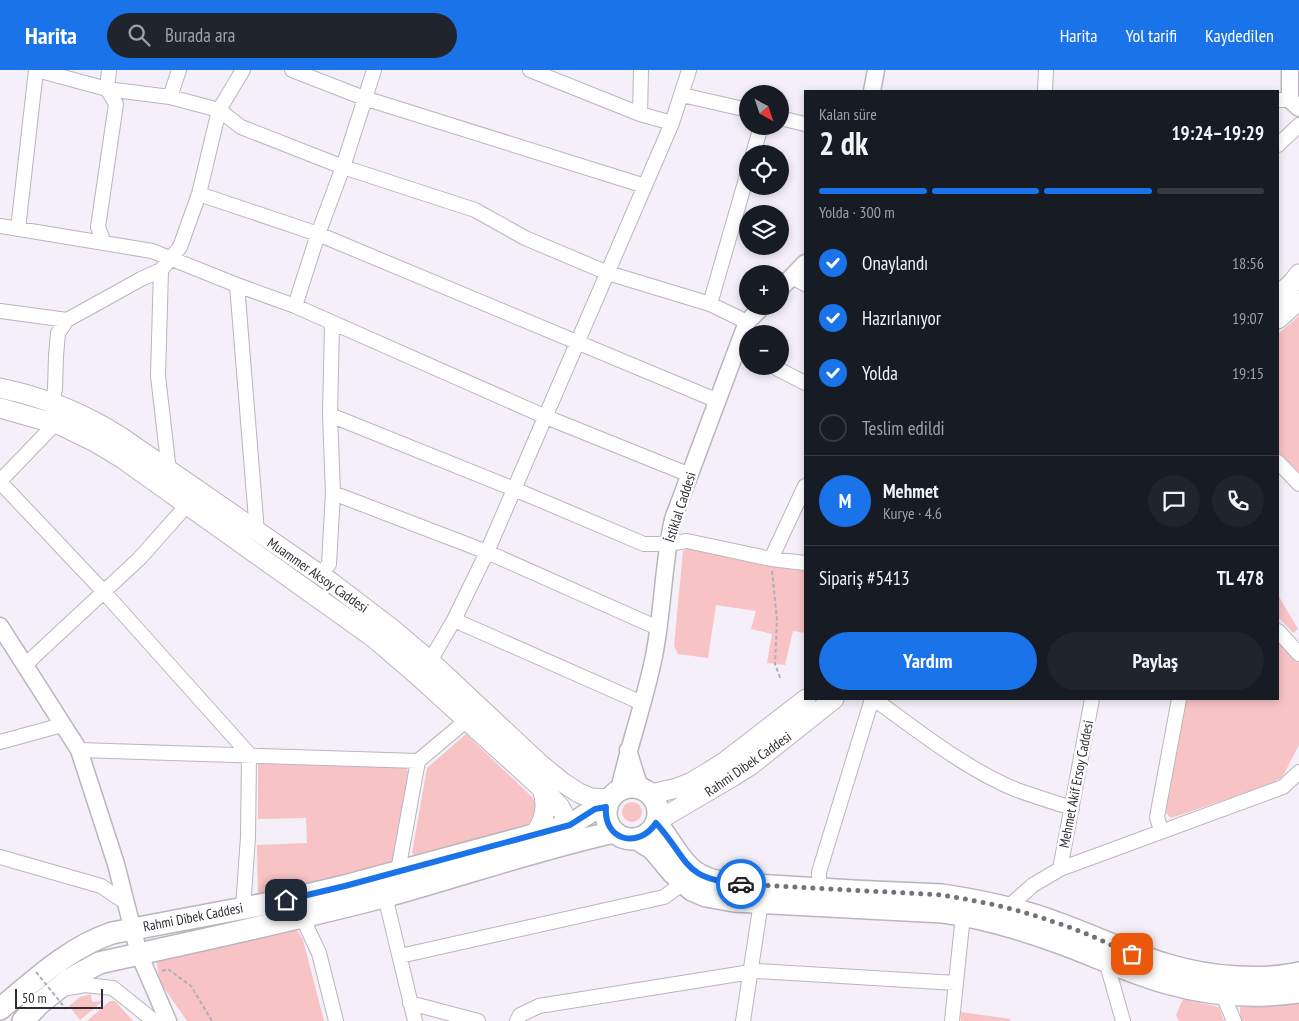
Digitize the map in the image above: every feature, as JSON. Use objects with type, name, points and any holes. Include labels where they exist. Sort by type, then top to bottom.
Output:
[{"type":"main road","points":[[1279,295],[1299,274]]},
{"type":"main road","points":[[1279,318],[1299,300]]},
{"type":"main road","name":"Muammer Aksoy Caddesi","points":[[0,388],[52,403],[83,415],[121,437],[372,612],[430,661],[540,764],[562,782],[591,798],[625,796]]},
{"type":"main road","points":[[0,408],[55,424],[109,450],[374,638],[555,801],[576,832]]},
{"type":"main road","name":"Rahmi Dibek Caddesi","points":[[24,1020],[56,990],[83,970],[99,963],[302,917],[385,896],[576,832],[595,809],[625,796],[677,788],[692,782],[723,763],[805,700]]},
{"type":"main road","name":"Rahmi Dibek Caddesi","points":[[3,1001],[82,945],[112,932],[294,898],[534,835],[614,832],[626,838],[645,836],[656,822],[751,765],[833,700]]},
{"type":"main road","points":[[534,835],[541,826],[545,815],[546,798],[542,789]]},
{"type":"main road","points":[[614,832],[607,822],[625,796],[658,807],[656,822],[682,859],[698,874],[707,879],[728,883],[942,895],[987,903],[1055,922],[1148,960],[1192,972],[1215,976],[1254,978],[1272,978],[1299,973]]},
{"type":"main road","points":[[637,838],[653,849],[683,883],[692,890],[719,899],[963,915],[1002,924],[1060,943],[1168,983],[1222,992],[1261,995],[1299,992]]},
{"type":"street","points":[[18,229],[36,70],[107,89],[170,97],[218,110],[241,126],[343,166],[475,210],[525,238],[608,274],[710,304],[747,322]]},
{"type":"street","points":[[104,243],[98,226],[116,104],[107,89],[109,70]]},
{"type":"street","points":[[170,97],[179,70]]},
{"type":"street","points":[[243,70],[218,110],[199,194],[180,247],[161,270],[67,320],[58,333],[55,389],[52,403],[56,418],[55,424],[0,482],[103,591],[249,754],[248,838],[243,908]]},
{"type":"street","points":[[292,70],[364,98],[645,186]]},
{"type":"street","points":[[296,306],[318,234],[343,166],[374,70]]},
{"type":"street","points":[[530,70],[557,76],[640,114],[672,123]]},
{"type":"street","points":[[640,114],[641,70]]},
{"type":"street","points":[[430,661],[454,620],[487,552],[672,123],[689,70]]},
{"type":"street","points":[[872,90],[876,70]]},
{"type":"street","points":[[1045,90],[1046,70]]},
{"type":"street","points":[[1289,103],[1290,70]]},
{"type":"street","points":[[682,95],[739,108]]},
{"type":"street","points":[[789,120],[804,124]]},
{"type":"street","points":[[1279,144],[1299,125]]},
{"type":"street","points":[[199,194],[318,234],[718,401]]},
{"type":"street","points":[[710,304],[741,195]]},
{"type":"street","points":[[0,226],[152,251],[172,258],[237,285],[296,306],[546,417],[690,475]]},
{"type":"street","points":[[799,281],[804,266]]},
{"type":"street","points":[[161,270],[158,376],[170,471]]},
{"type":"street","points":[[237,285],[257,532]]},
{"type":"street","points":[[0,311],[67,320]]},
{"type":"street","name":"İstiklal Caddesi","points":[[747,325],[754,315]]},
{"type":"street","points":[[320,575],[329,564],[333,493],[330,415],[332,323]]},
{"type":"street","name":"İstiklal Caddesi","points":[[625,796],[628,750],[654,656],[668,544],[674,519],[718,401],[739,359]]},
{"type":"street","points":[[789,375],[804,382]]},
{"type":"street","points":[[330,415],[644,544],[668,544],[687,541],[804,563]]},
{"type":"street","points":[[1279,463],[1299,484]]},
{"type":"street","points":[[770,558],[804,488]]},
{"type":"street","points":[[333,493],[487,552],[658,628]]},
{"type":"street","points":[[25,665],[140,558],[187,504]]},
{"type":"street","points":[[454,620],[642,703]]},
{"type":"street","points":[[0,626],[79,750],[116,864],[139,954],[168,1021]]},
{"type":"street","points":[[1279,632],[1299,654]]},
{"type":"street","points":[[820,889],[819,872],[873,700]]},
{"type":"street","points":[[874,700],[921,734],[984,774],[1016,789],[1072,808]]},
{"type":"street","name":"Mehmet Akif Ersoy Caddesi","points":[[1060,869],[1092,700]]},
{"type":"street","points":[[1161,831],[1157,816],[1179,700]]},
{"type":"street","points":[[398,871],[418,761],[467,720]]},
{"type":"street","points":[[0,742],[62,725]]},
{"type":"street","points":[[79,750],[249,754],[418,761]]},
{"type":"street","points":[[1007,908],[1033,885],[1060,869],[1283,787],[1299,773]]},
{"type":"street","points":[[0,857],[101,886],[126,903]]},
{"type":"street","points":[[400,956],[664,897],[683,883]]},
{"type":"street","points":[[385,896],[415,1021]]},
{"type":"street","points":[[743,1021],[761,902]]},
{"type":"street","points":[[952,1021],[963,915]]},
{"type":"street","points":[[302,917],[319,953],[336,1021]]},
{"type":"street","points":[[1106,961],[1123,1021]]},
{"type":"street","points":[[517,1021],[520,1015],[539,1006],[757,971],[956,983]]},
{"type":"street","points":[[56,990],[85,984],[114,988],[154,1021]]},
{"type":"street","points":[[1222,992],[1234,1021]]},
{"type":"street","points":[[3,1001],[24,1020]]},
{"type":"street","points":[[410,1003],[478,1021]]},
{"type":"path","points":[[770,558],[777,620],[775,664],[781,680]]},
{"type":"path","points":[[148,976],[168,969],[191,986],[212,1021]]},
{"type":"path","points":[[36,972],[66,1009]]},
{"type":"shaded area","points":[[1299,316],[1299,474],[1279,453],[1279,333]]},
{"type":"shaded area","points":[[691,547],[761,565],[804,571],[804,633],[793,631],[785,665],[767,663],[772,634],[751,629],[756,611],[716,605],[708,658],[678,654],[674,646],[683,551]]},
{"type":"shaded area","points":[[1279,597],[1298,629],[1293,633],[1279,618]]},
{"type":"shaded area","points":[[1279,642],[1299,663],[1299,745],[1283,776],[1274,783],[1171,818],[1164,811],[1185,700],[1279,700]]},
{"type":"shaded area","points":[[466,734],[533,798],[536,807],[534,815],[522,829],[417,858],[412,853],[427,768]]},
{"type":"shaded area","points":[[258,763],[402,765],[409,772],[393,867],[258,897],[257,845],[307,843],[306,818],[258,819]]},
{"type":"shaded area","points":[[632,802],[639,805],[642,812],[639,819],[632,822],[625,819],[622,812],[625,805]]},
{"type":"shaded area","points":[[296,929],[303,940],[324,1021],[187,1021],[160,982],[156,960]]},
{"type":"shaded area","points":[[91,994],[92,1002],[103,1001],[80,1020],[69,1006],[80,997]]},
{"type":"shaded area","points":[[1183,999],[1219,1007],[1224,1021],[1179,1021],[1176,1015]]},
{"type":"shaded area","points":[[110,1001],[115,1001],[133,1021],[87,1021]]},
{"type":"shaded area","points":[[1299,1002],[1299,1021],[1240,1021],[1240,1003]]},
{"type":"shaded area","points":[[961,1012],[1010,1019],[1010,1021],[961,1021]]},
{"type":"way so far","points":[[741,884],[942,895],[964,898],[1055,922],[1132,954]]},
{"type":"route","points":[[286,900],[345,886],[570,825],[595,809],[606,807],[607,822],[616,834],[621,837],[632,839],[645,836],[656,823],[682,859],[698,874],[707,879],[741,884]]}]
